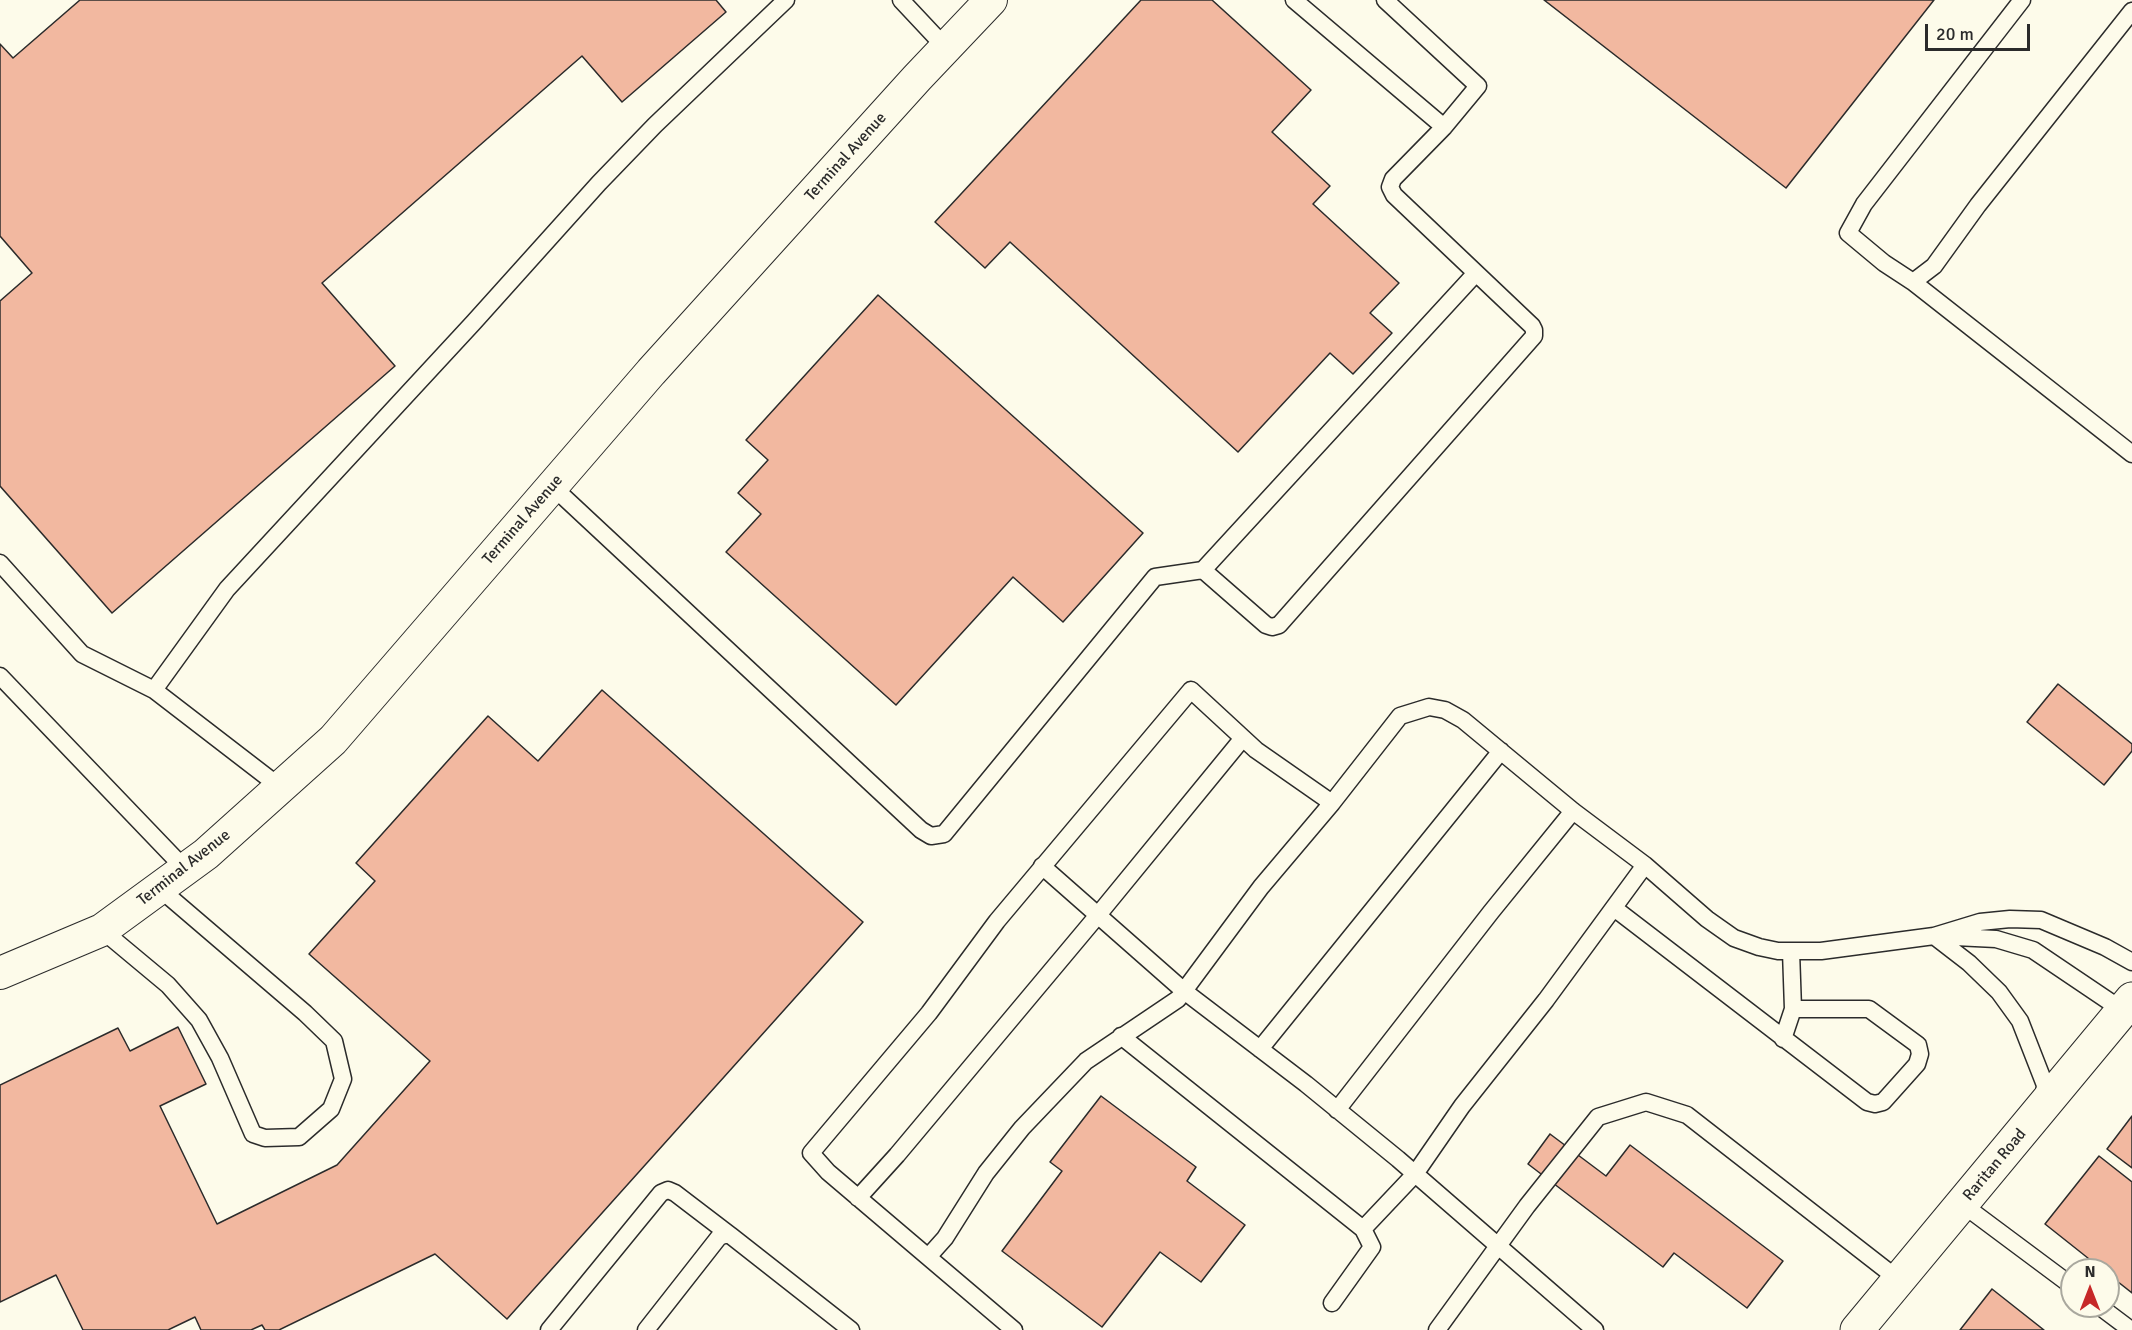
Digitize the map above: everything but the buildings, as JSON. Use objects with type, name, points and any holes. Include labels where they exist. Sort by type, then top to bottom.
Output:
[{"type":"main road","name":"Raritan Road","points":[[1866,1327],[1899,1280],[2127,1005]]},
{"type":"street","name":"Terminal Avenue","points":[[0,973],[102,930],[206,854],[333,740],[651,372],[991,0]]},
{"type":"lane","points":[[154,690],[227,590],[466,331],[598,183],[663,117],[786,0]]},
{"type":"lane","points":[[901,0],[946,48]]},
{"type":"lane","points":[[1294,0],[1444,127]]},
{"type":"lane","points":[[1203,570],[1266,625],[1272,627],[1279,625],[1533,336],[1532,326],[1394,195],[1390,187],[1393,179],[1444,127],[1478,86],[1385,0]]},
{"type":"lane","points":[[2022,0],[1864,204],[1848,233],[2132,454]]},
{"type":"lane","points":[[1913,282],[1934,266],[1978,205],[2132,11]]},
{"type":"lane","points":[[552,486],[921,830],[931,836],[944,834],[1155,577],[1203,570],[1476,273]]},
{"type":"lane","points":[[0,562],[82,654],[154,690],[280,787]]},
{"type":"lane","points":[[0,676],[185,869]]},
{"type":"lane","points":[[1014,1330],[828,1172],[811,1153],[929,1013],[997,921],[1042,866],[1191,690],[1256,750],[1332,803]]},
{"type":"lane","points":[[928,1257],[945,1238],[986,1173],[1022,1128],[1086,1061],[1178,999],[1261,887],[1332,803],[1400,716],[1429,707],[1445,710],[1463,720],[1573,811],[1645,865],[1707,919],[1734,938],[1759,947],[1791,951],[1821,951],[1934,936],[1980,922],[2010,919],[2041,920],[2105,947],[2132,962]]},
{"type":"lane","points":[[858,1198],[1098,915],[1243,738]]},
{"type":"lane","points":[[1260,1049],[1501,751]]},
{"type":"lane","points":[[1337,1110],[1573,811]]},
{"type":"lane","points":[[1363,1229],[1415,1174],[1462,1106],[1546,1000],[1645,865]]},
{"type":"lane","points":[[1042,866],[1184,991],[1415,1174],[1595,1330]]},
{"type":"lane","points":[[102,930],[168,985],[199,1020],[220,1058],[253,1134],[265,1138],[299,1137],[331,1109],[343,1079],[334,1041],[289,999],[159,888]]},
{"type":"lane","points":[[1614,908],[1867,1102],[1875,1104],[1883,1102],[1917,1064],[1920,1054],[1918,1046],[1869,1009],[1793,1009]]},
{"type":"lane","points":[[1934,936],[1996,939],[2033,950],[2127,1005]]},
{"type":"lane","points":[[1934,936],[1969,963],[1999,992],[2020,1021],[2045,1085],[2043,1107]]},
{"type":"lane","points":[[1784,1039],[1793,1009],[1791,951]]},
{"type":"lane","points":[[1121,1036],[1363,1229],[1372,1247],[1332,1304]]},
{"type":"lane","points":[[1437,1330],[1495,1245],[1598,1117],[1646,1101],[1687,1115],[1899,1280]]},
{"type":"lane","points":[[549,1330],[661,1193],[668,1190],[730,1235],[851,1330]]},
{"type":"lane","points":[[1962,1204],[2060,1277]]},
{"type":"lane","points":[[646,1330],[719,1237],[730,1235]]},
{"type":"lane","points":[[2115,1318],[2131,1330]]}]
